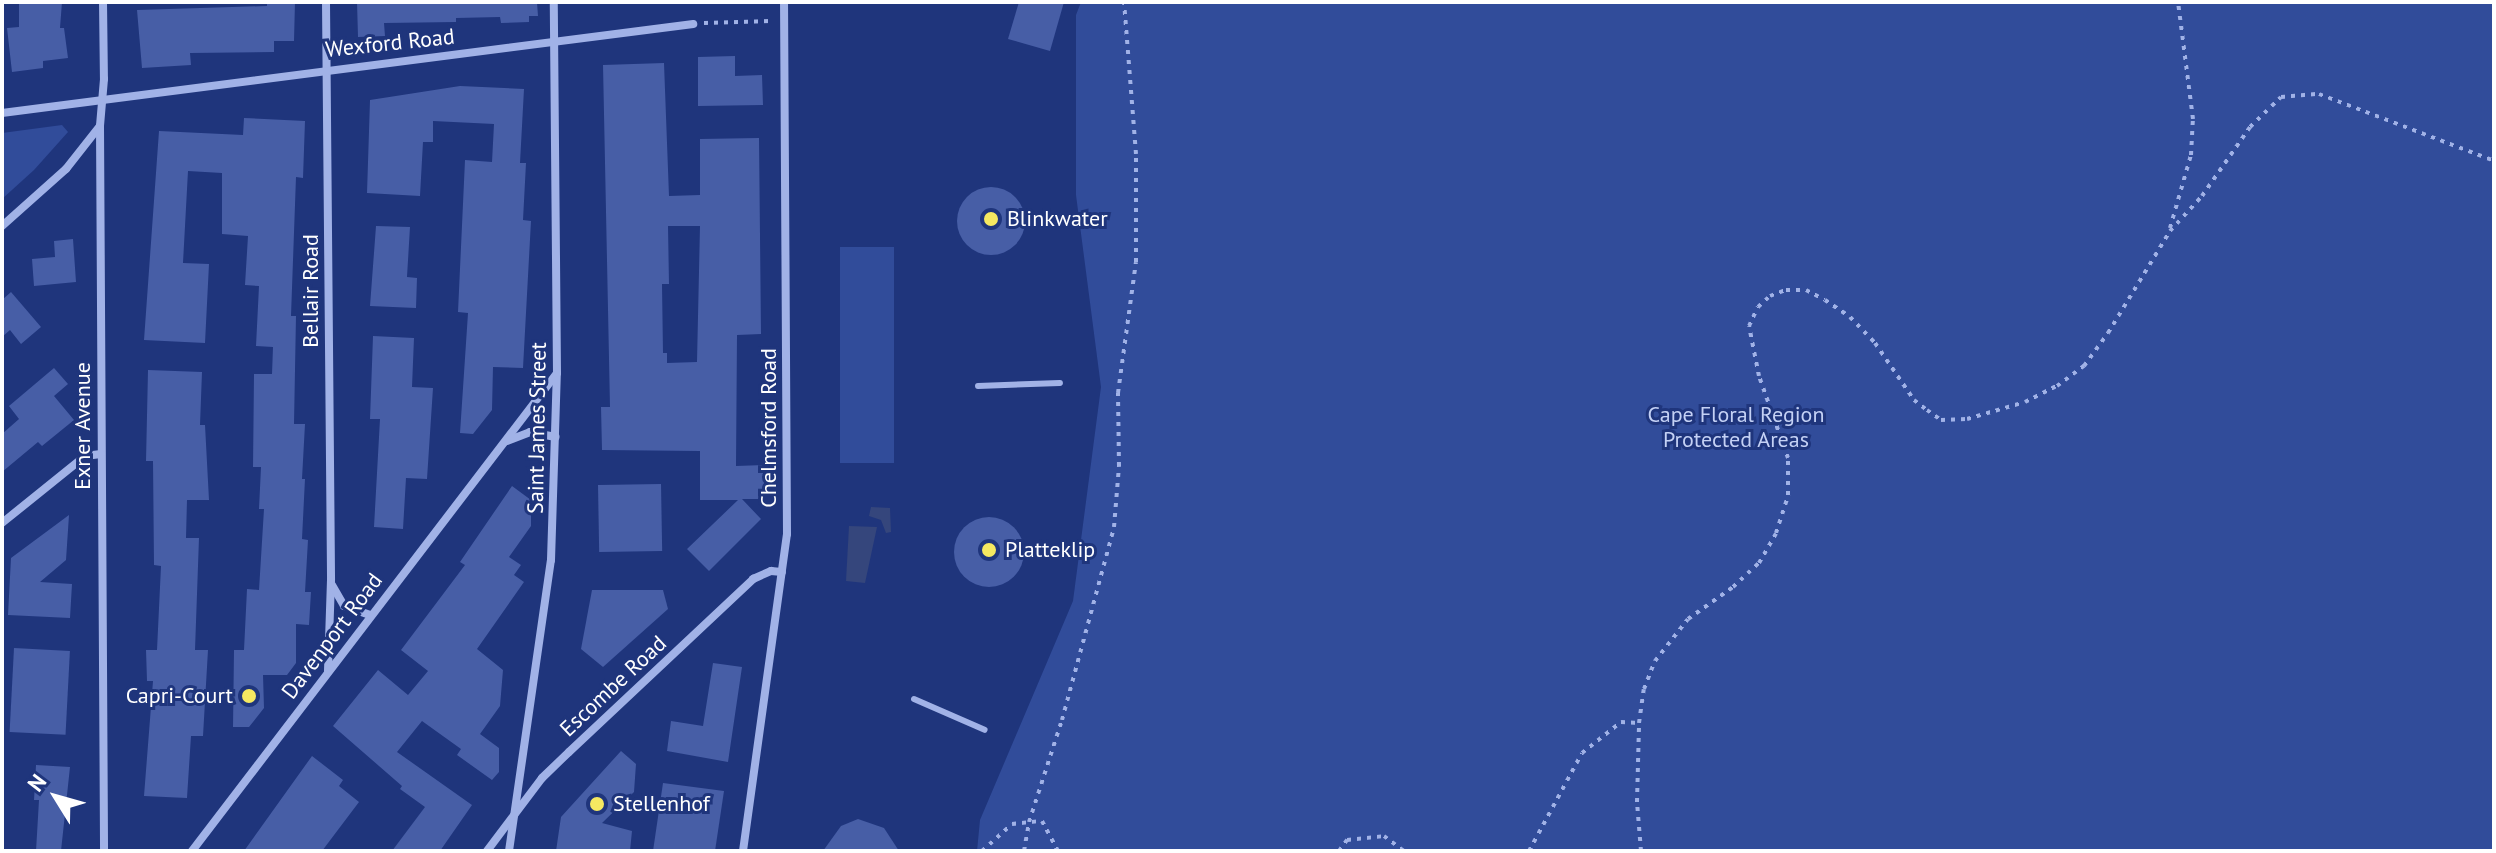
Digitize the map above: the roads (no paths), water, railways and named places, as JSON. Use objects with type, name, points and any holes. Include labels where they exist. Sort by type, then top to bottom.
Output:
[{"type":"street","name":"Exner Avenue","points":[[103,2],[100,126],[104,851]]},
{"type":"street","name":"Bellair Road","points":[[326,2],[331,580],[328,671]]},
{"type":"street","name":"Saint James Street","points":[[509,851],[551,560],[557,373],[554,2]]},
{"type":"street","name":"Chelmsford Road","points":[[743,851],[787,534],[784,2]]},
{"type":"street","name":"Wexford Road","points":[[2,113],[327,68],[693,24]]},
{"type":"street","points":[[2,226],[66,169],[100,126]]},
{"type":"street","name":"Davenport Road","points":[[192,851],[557,373]]},
{"type":"street","points":[[503,443],[530,432],[556,437]]},
{"type":"street","points":[[2,523],[85,456],[101,454]]},
{"type":"street","name":"Escombe Road","points":[[487,851],[542,778],[753,579],[771,571],[782,572]]},
{"type":"street","points":[[331,580],[344,606],[370,615]]},
{"type":"lane","points":[[978,386],[1060,383]]},
{"type":"lane","points":[[914,699],[985,730]]},
{"type":"place","name":"Blinkwater","points":[[991,219]]},
{"type":"place","name":"Platteklip","points":[[989,550]]},
{"type":"place","name":"Capri-Court","points":[[249,696]]},
{"type":"place","name":"Stellenhof","points":[[597,804]]},
{"type":"park label","name":"Cape Floral Region Protected Areas","points":[[1736,426]]}]
